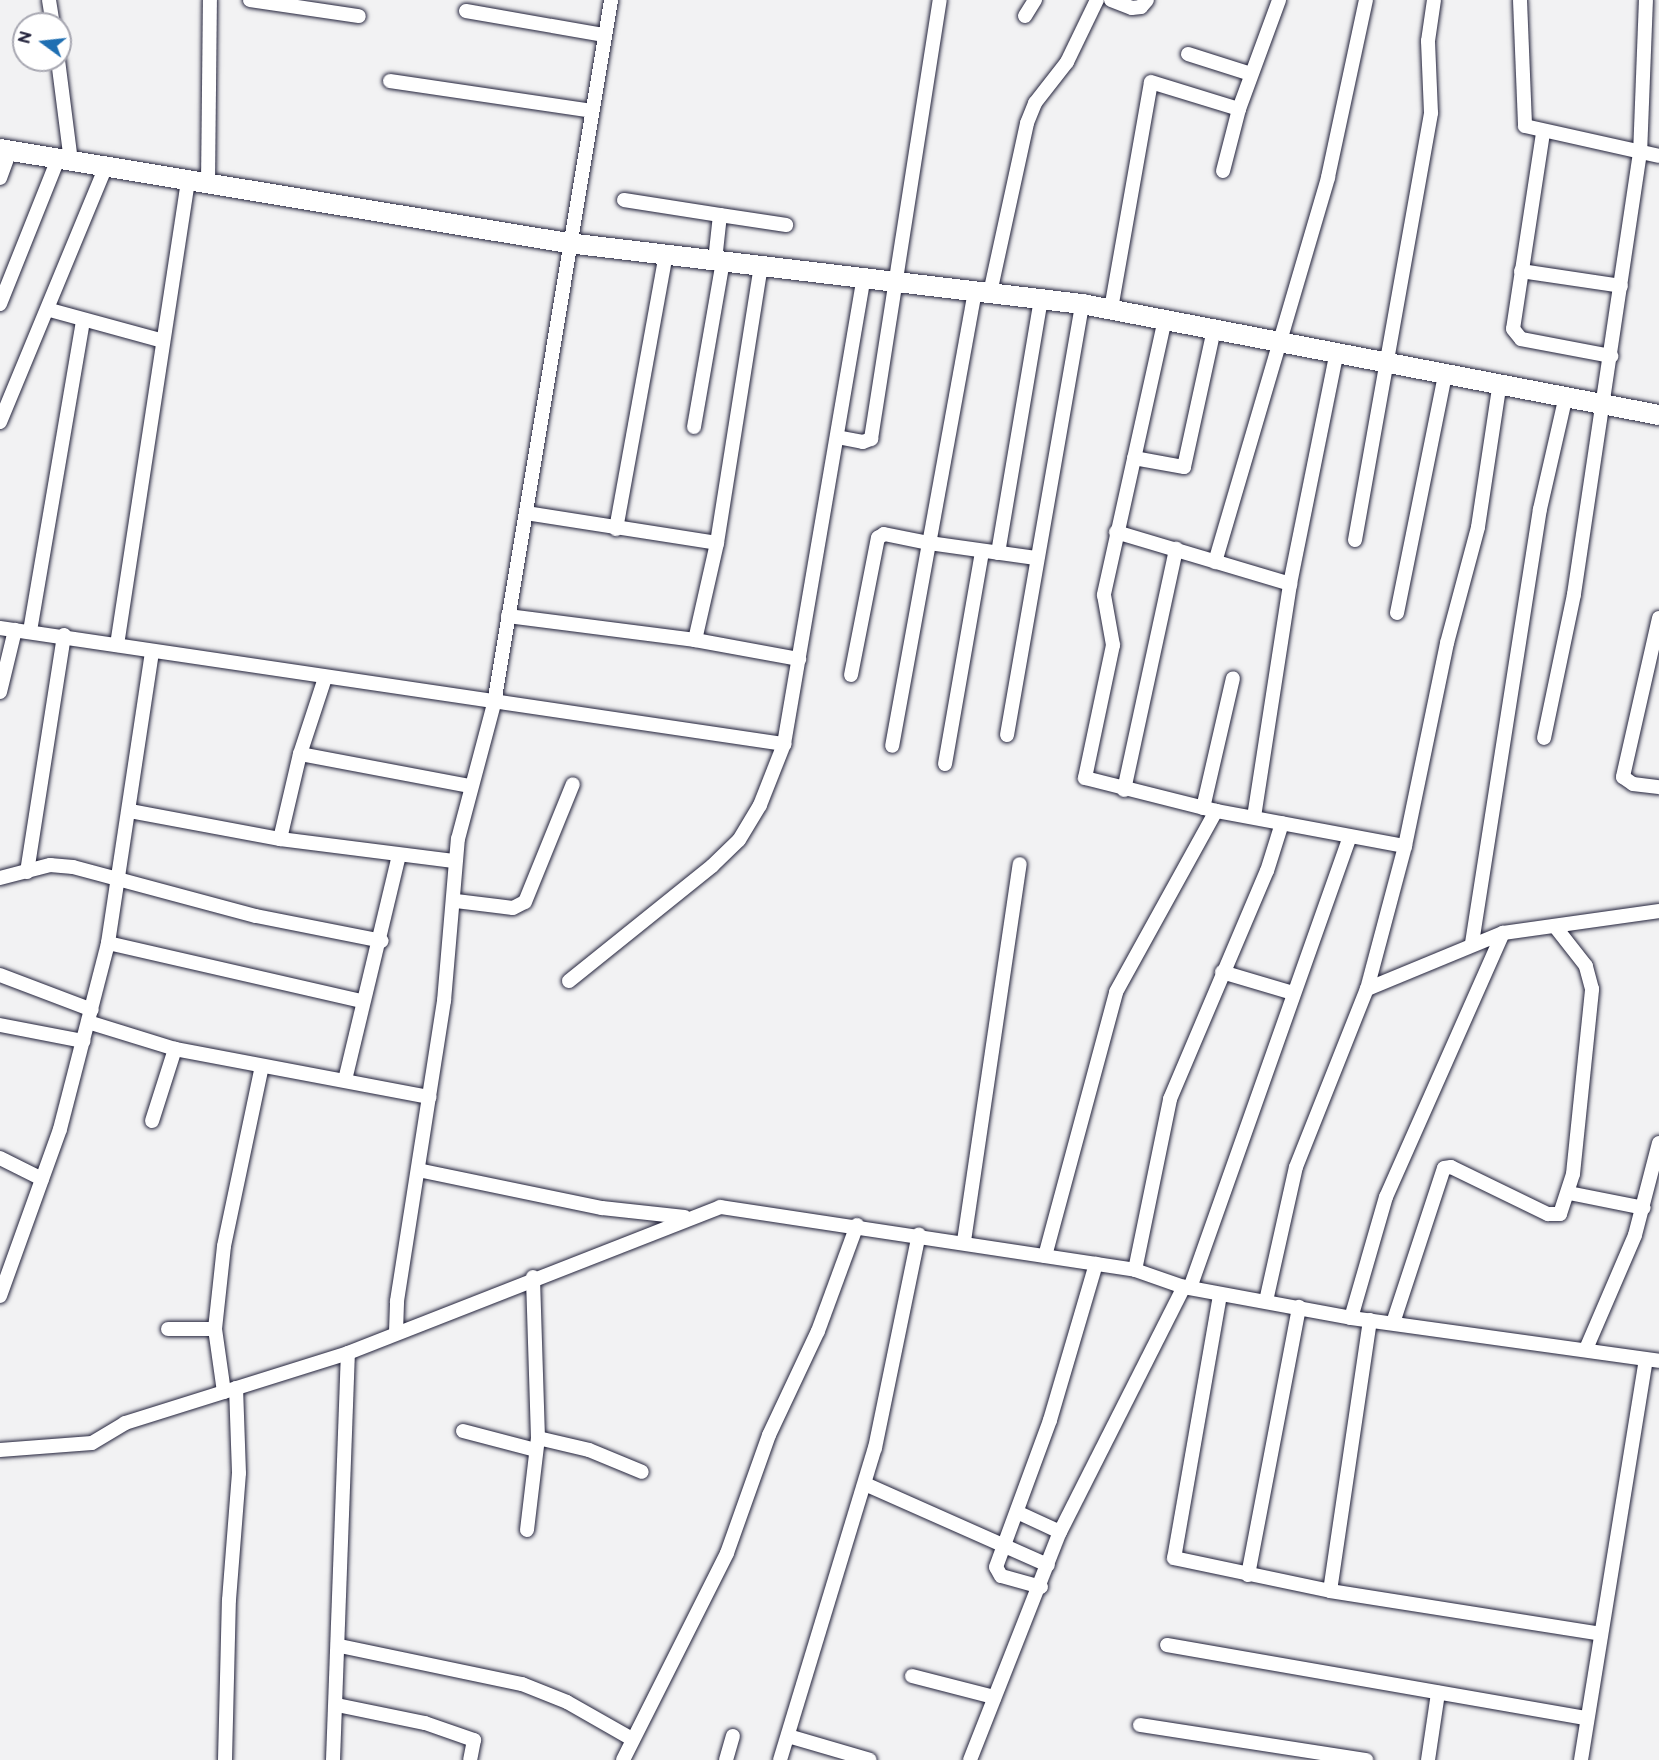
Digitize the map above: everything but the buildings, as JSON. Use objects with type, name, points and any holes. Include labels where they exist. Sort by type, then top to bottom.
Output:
[{"type":"street","points":[[208,184],[210,0]]},
{"type":"street","points":[[250,0],[359,16]]},
{"type":"street","points":[[396,1332],[456,901],[454,861],[470,786],[494,704],[568,243],[611,0]]},
{"type":"street","points":[[837,437],[863,442],[871,439],[893,279],[940,0]]},
{"type":"street","points":[[1025,16],[1035,0]]},
{"type":"street","points":[[892,746],[929,543],[949,415],[1027,123],[1035,103],[1067,62],[1097,0]]},
{"type":"street","points":[[1110,0],[1132,8],[1141,7],[1147,0]]},
{"type":"street","points":[[1223,171],[1239,109],[1279,0]]},
{"type":"street","points":[[1215,562],[1328,177],[1366,0]]},
{"type":"street","points":[[1355,540],[1431,113],[1428,41],[1434,0]]},
{"type":"street","points":[[1520,0],[1525,126],[1543,133],[1640,155],[1659,156]]},
{"type":"street","points":[[1544,738],[1574,594],[1640,155],[1646,0]]},
{"type":"street","points":[[466,11],[603,35]]},
{"type":"street","points":[[1188,54],[1251,74]]},
{"type":"street","points":[[0,304],[64,160],[59,72]]},
{"type":"street","points":[[390,81],[592,111]]},
{"type":"street","points":[[1111,309],[1151,82],[1239,109]]},
{"type":"street","points":[[1543,133],[1521,271],[1515,334],[1611,356]]},
{"type":"street","points":[[0,178],[5,150],[568,243],[893,279],[1082,304],[1387,360],[1499,388],[1659,415]]},
{"type":"street","points":[[0,422],[50,310],[106,166]]},
{"type":"street","points":[[117,645],[188,180]]},
{"type":"street","points":[[624,200],[786,225]]},
{"type":"street","points":[[694,427],[719,261],[720,215]]},
{"type":"street","points":[[616,529],[666,255]]},
{"type":"street","points":[[696,640],[717,543],[761,266]]},
{"type":"street","points":[[1521,271],[1621,286]]},
{"type":"street","points":[[569,981],[597,955],[671,903],[739,840],[760,805],[784,744],[864,276]]},
{"type":"street","points":[[998,553],[1041,300]]},
{"type":"street","points":[[1007,735],[1082,304]]},
{"type":"street","points":[[50,310],[83,321],[163,341]]},
{"type":"street","points":[[1165,319],[1116,532],[1104,595],[1113,645],[1085,778],[1124,790],[1210,810],[1406,846]]},
{"type":"street","points":[[30,631],[83,321]]},
{"type":"street","points":[[1134,458],[1184,467],[1214,328]]},
{"type":"street","points":[[1254,817],[1290,584],[1337,351]]},
{"type":"street","points":[[1397,613],[1445,375]]},
{"type":"street","points":[[1266,1301],[1296,1167],[1367,989],[1406,846],[1447,643],[1478,527],[1499,388]]},
{"type":"street","points":[[1472,943],[1540,509],[1565,400]]},
{"type":"street","points":[[526,513],[616,529],[717,543]]},
{"type":"street","points":[[1116,532],[1290,584]]},
{"type":"street","points":[[851,675],[878,538],[884,534],[929,543],[1036,558]]},
{"type":"street","points":[[1124,790],[1176,549]]},
{"type":"street","points":[[945,764],[982,551]]},
{"type":"street","points":[[508,616],[696,640],[798,659]]},
{"type":"street","points":[[1659,618],[1623,777],[1633,784],[1659,787]]},
{"type":"street","points":[[0,628],[64,635],[152,651],[494,704],[784,744]]},
{"type":"street","points":[[0,692],[15,630]]},
{"type":"street","points":[[27,872],[64,635]]},
{"type":"street","points":[[0,1296],[42,1179],[90,1016],[108,943],[130,811],[152,651]]},
{"type":"street","points":[[279,839],[300,754],[325,678]]},
{"type":"street","points":[[1045,1256],[1116,992],[1210,810],[1233,678]]},
{"type":"street","points":[[300,754],[470,786]]},
{"type":"street","points":[[456,901],[513,908],[525,902],[573,784]]},
{"type":"street","points":[[130,811],[279,839],[454,861]]},
{"type":"street","points":[[1135,1270],[1170,1099],[1222,972],[1268,872],[1282,823]]},
{"type":"street","points":[[970,1760],[1041,1587],[1060,1532],[1187,1288],[1350,836]]},
{"type":"street","points":[[345,1080],[362,1001],[382,941],[399,855]]},
{"type":"street","points":[[964,1241],[1020,864]]},
{"type":"street","points":[[0,878],[50,866],[73,867],[118,881],[382,941]]},
{"type":"street","points":[[1367,989],[1472,943],[1503,933],[1557,929],[1659,911]]},
{"type":"street","points":[[1393,1323],[1444,1168],[1451,1167],[1555,1216],[1569,1193],[1592,989],[1586,966],[1557,929]]},
{"type":"street","points":[[1352,1317],[1386,1197],[1503,933]]},
{"type":"street","points":[[108,943],[362,1001]]},
{"type":"street","points":[[1222,972],[1293,993]]},
{"type":"street","points":[[0,975],[90,1016],[175,1049],[430,1096]]},
{"type":"street","points":[[0,1025],[83,1041]]},
{"type":"street","points":[[152,1121],[175,1049]]},
{"type":"street","points":[[225,1760],[229,1600],[239,1473],[230,1390],[215,1329],[224,1246],[262,1066]]},
{"type":"street","points":[[1586,1349],[1644,1208],[1659,1143]]},
{"type":"street","points":[[0,1158],[42,1179]]},
{"type":"street","points":[[418,1170],[602,1208],[690,1217]]},
{"type":"street","points":[[1569,1193],[1644,1208]]},
{"type":"street","points":[[0,1450],[92,1443],[125,1423],[348,1353],[533,1277],[720,1207],[964,1241],[1135,1270],[1187,1288],[1220,1295],[1370,1320],[1586,1349],[1653,1361],[1600,1634],[1581,1760]]},
{"type":"street","points":[[623,1760],[727,1553],[769,1435],[818,1330],[857,1225]]},
{"type":"street","points":[[780,1760],[866,1484],[918,1234]]},
{"type":"street","points":[[1041,1587],[997,1572],[1019,1513],[1096,1264]]},
{"type":"street","points":[[527,1530],[537,1444],[533,1277]]},
{"type":"street","points":[[1220,1295],[1171,1553],[1182,1562],[1330,1591],[1600,1634]]},
{"type":"street","points":[[1248,1575],[1299,1307]]},
{"type":"street","points":[[1330,1591],[1370,1320]]},
{"type":"street","points":[[168,1329],[215,1329]]},
{"type":"street","points":[[333,1760],[340,1646],[348,1353]]},
{"type":"street","points":[[463,1431],[537,1444],[589,1450],[642,1472]]},
{"type":"street","points":[[866,1484],[1048,1564]]},
{"type":"street","points":[[1019,1513],[1060,1532]]},
{"type":"street","points":[[1167,1645],[1587,1718]]},
{"type":"street","points":[[340,1646],[522,1684],[567,1701],[632,1739]]},
{"type":"street","points":[[912,1676],[994,1697]]},
{"type":"street","points":[[1428,1760],[1438,1693]]},
{"type":"street","points":[[337,1706],[425,1723],[474,1740],[470,1760]]},
{"type":"street","points":[[1140,1725],[1366,1760]]},
{"type":"street","points":[[726,1760],[733,1736]]},
{"type":"street","points":[[788,1736],[870,1760]]}]
